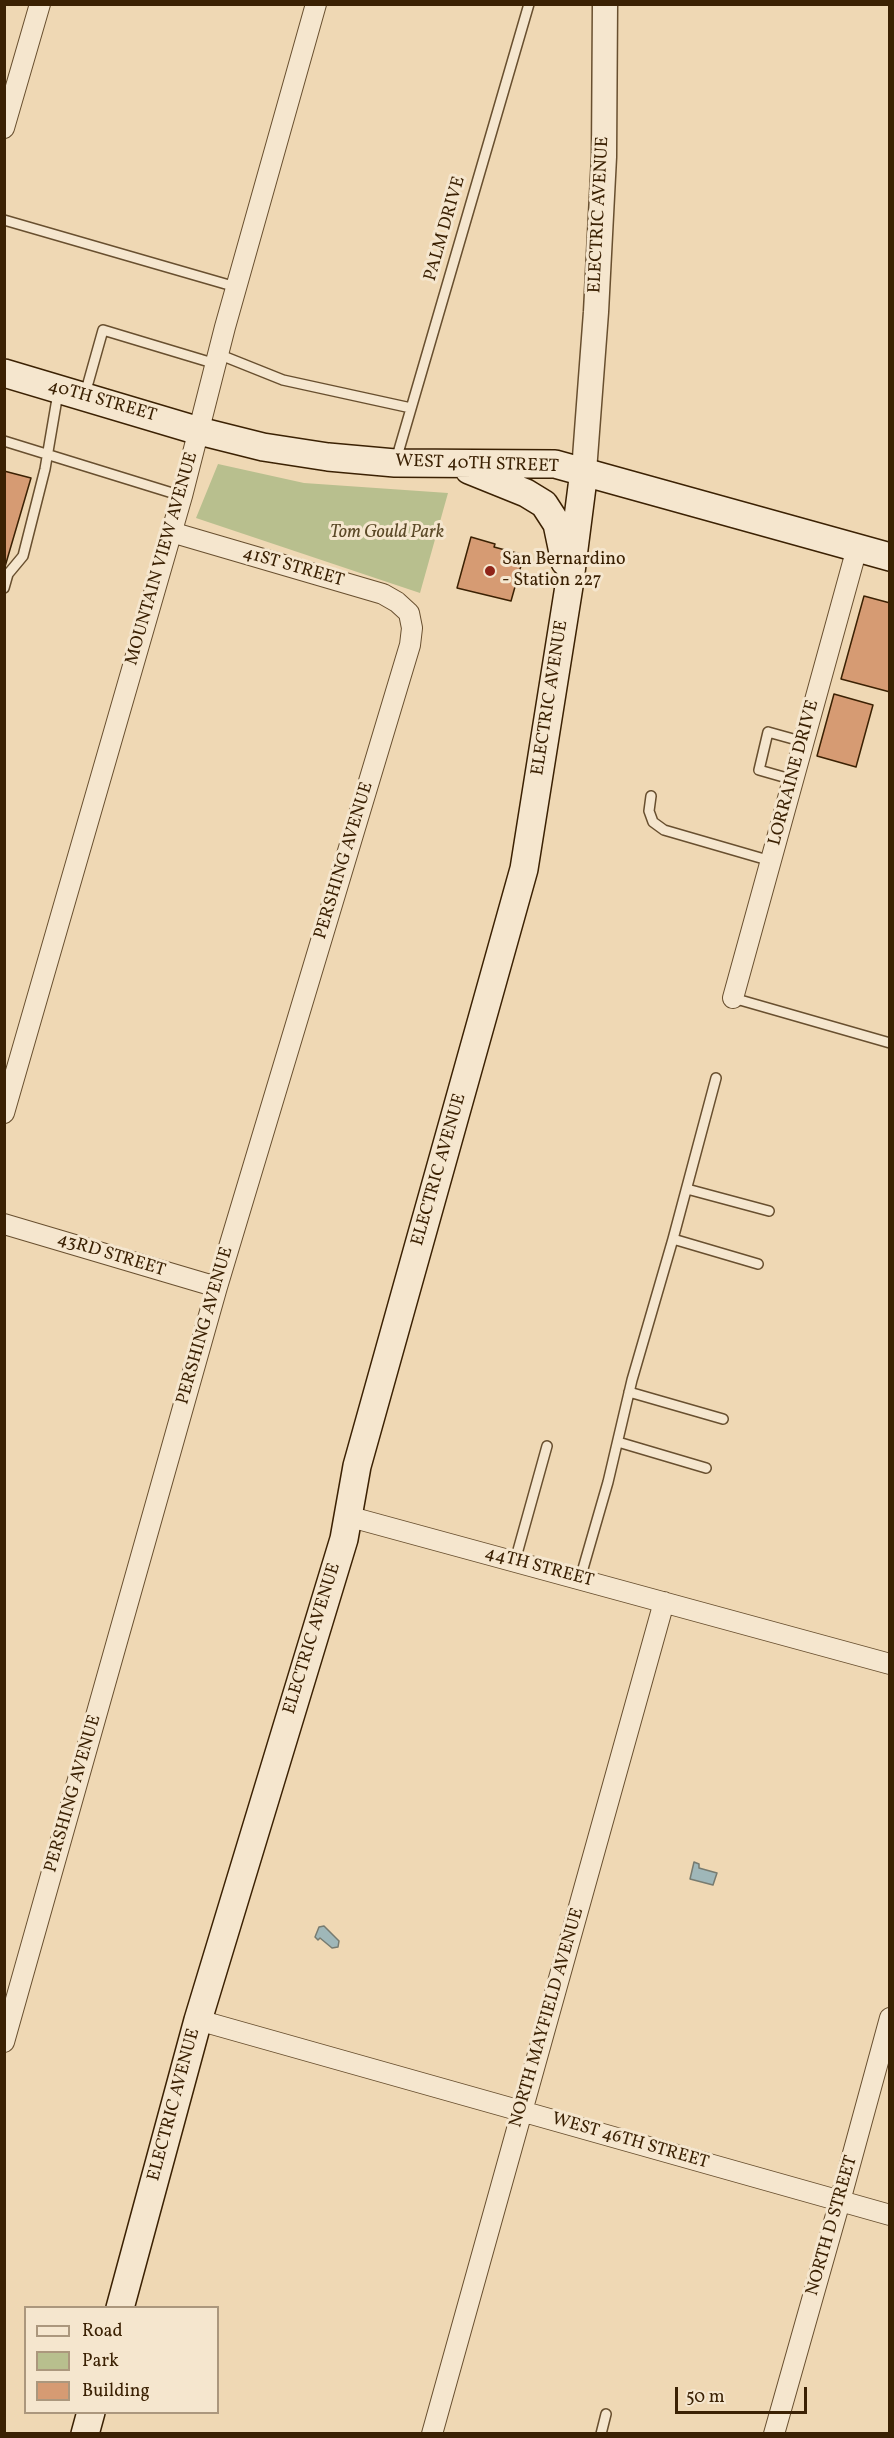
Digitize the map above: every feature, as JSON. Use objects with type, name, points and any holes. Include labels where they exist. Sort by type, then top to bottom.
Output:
[{"type":"main road","name":"40TH STREET","points":[[4,373],[199,431]]},
{"type":"main road","name":"WEST 40TH STREET","points":[[199,431],[263,447],[328,457],[395,463],[555,464],[890,557]]},
{"type":"main road","points":[[454,464],[526,493],[544,504],[557,524],[570,580]]},
{"type":"main road","name":"ELECTRIC AVENUE","points":[[120,2306],[198,2020],[344,1539],[357,1466],[524,869],[570,580],[584,471]]},
{"type":"main road","points":[[85,2433],[90,2414]]},
{"type":"street","points":[[4,128],[40,4]]},
{"type":"street","name":"MOUNTAIN VIEW AVENUE","points":[[4,1113],[182,495],[236,286],[316,4]]},
{"type":"street","name":"ELECTRIC AVENUE","points":[[584,471],[596,312],[604,157],[605,4]]},
{"type":"street","name":"41ST STREET","points":[[171,532],[383,594],[397,602],[409,613]]},
{"type":"street","name":"LORRAINE DRIVE","points":[[733,998],[857,548]]},
{"type":"street","name":"PERSHING AVENUE","points":[[4,2042],[216,1287],[410,645],[412,628],[409,613]]},
{"type":"street","name":"43RD STREET","points":[[4,1224],[216,1287]]},
{"type":"street","name":"44TH STREET","points":[[347,1516],[890,1664]]},
{"type":"street","name":"NORTH MAYFIELD AVENUE","points":[[432,2433],[664,1602]]},
{"type":"street","name":"NORTH D STREET","points":[[774,2433],[890,2018]]},
{"type":"street","name":"WEST 46TH STREET","points":[[198,2020],[890,2215]]},
{"type":"lane","name":"PALM DRIVE","points":[[395,463],[529,4]]},
{"type":"lane","points":[[4,220],[236,286]]},
{"type":"lane","points":[[85,397],[103,330],[217,359],[283,380],[411,408]]},
{"type":"lane","points":[[4,588],[8,574],[23,556],[48,454],[59,389]]},
{"type":"lane","points":[[4,441],[182,495]]},
{"type":"lane","points":[[794,780],[759,770],[768,732],[804,742]]},
{"type":"lane","points":[[651,796],[649,811],[653,822],[664,830],[771,861]]},
{"type":"lane","points":[[733,998],[890,1043]]},
{"type":"lane","points":[[580,1579],[716,1078]]},
{"type":"lane","points":[[687,1189],[769,1211]]},
{"type":"lane","points":[[673,1239],[759,1264]]},
{"type":"lane","points":[[629,1392],[723,1419]]},
{"type":"lane","points":[[618,1442],[706,1468]]},
{"type":"lane","points":[[515,1561],[547,1446]]},
{"type":"lane","points":[[601,2433],[606,2414]]},
{"type":"green space","name":"Tom Gould Park","points":[[218,464],[304,483],[448,493],[420,593],[196,518]]},
{"type":"water","points":[[694,1862],[699,1864],[699,1868],[717,1873],[713,1885],[690,1879]]},
{"type":"water","points":[[324,1926],[339,1941],[338,1947],[332,1948],[320,1938],[318,1940],[315,1937],[319,1927]]},
{"type":"building","points":[[4,471],[31,478],[4,570]]},
{"type":"building","name":"San Bernardino - Station 227","points":[[471,537],[495,544],[494,547],[524,555],[511,601],[457,588]]},
{"type":"building","points":[[864,596],[890,603],[890,692],[841,679]]},
{"type":"building","points":[[834,694],[873,705],[856,767],[817,756]]},
{"type":"place","name":"San Bernardino - Station 227","points":[[490,571]]}]
